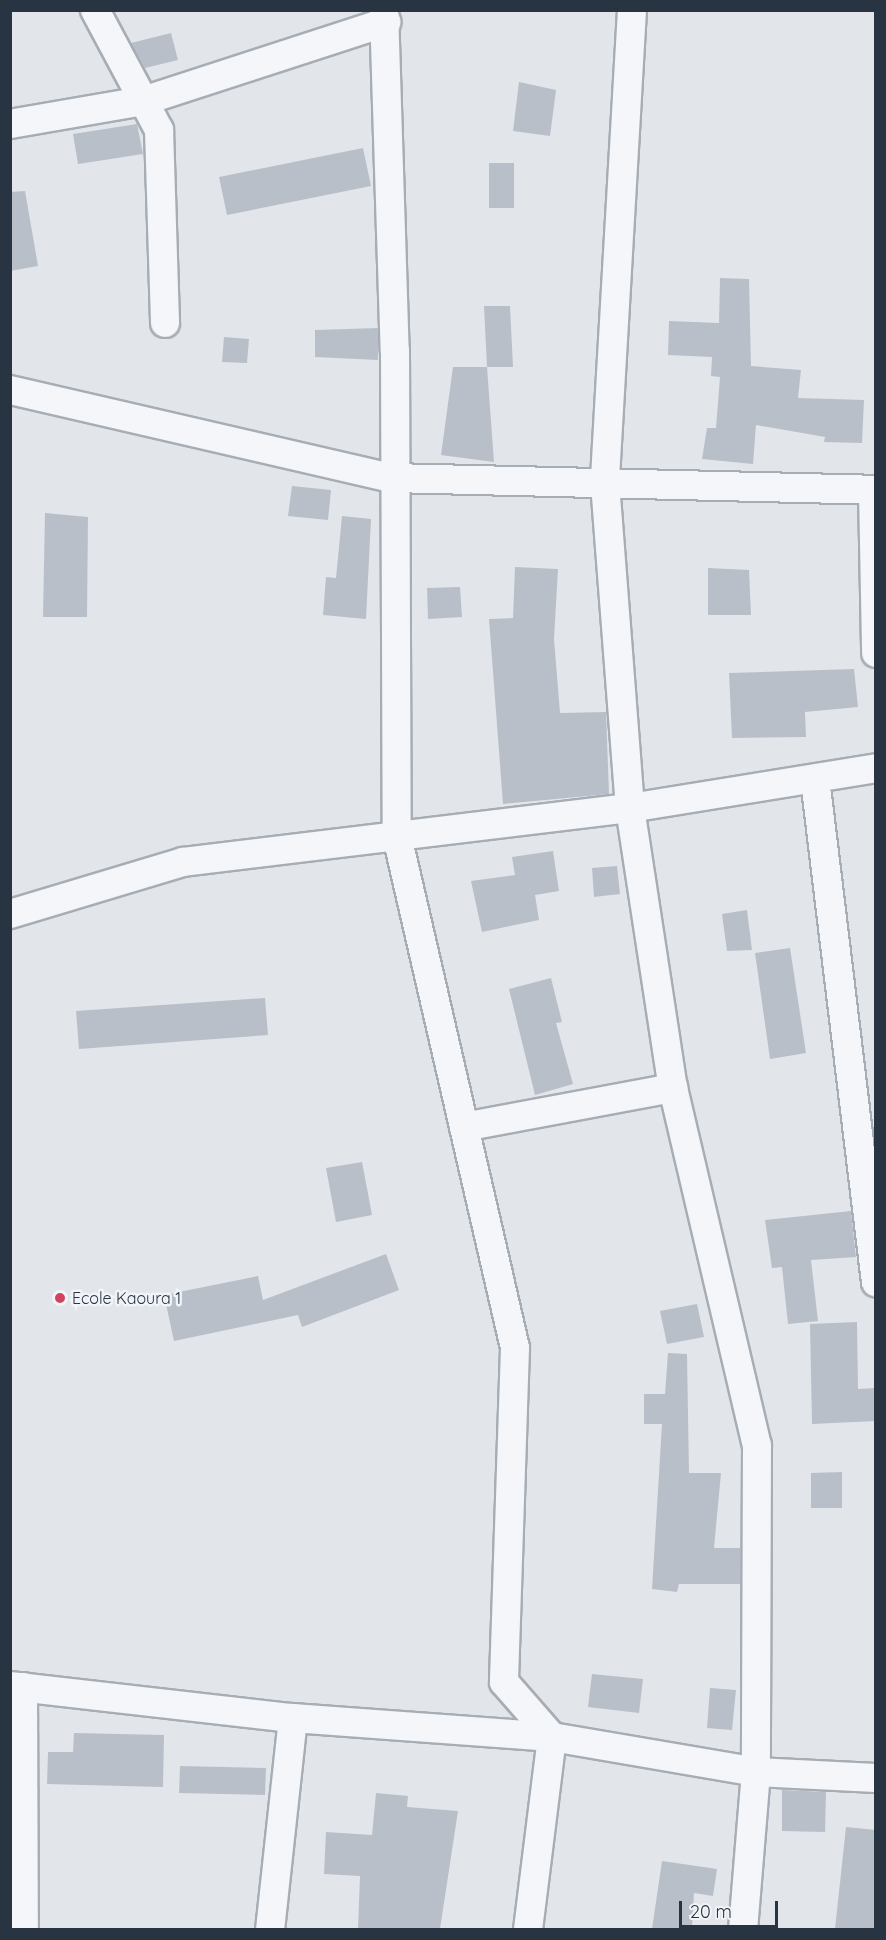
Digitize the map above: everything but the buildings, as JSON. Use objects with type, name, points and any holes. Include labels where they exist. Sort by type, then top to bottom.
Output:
[{"type":"street","points":[[95,10],[159,130],[165,323]]},
{"type":"street","points":[[632,10],[605,483],[630,808],[673,1088],[757,1445],[756,1772],[743,1929]]},
{"type":"street","points":[[10,124],[143,101],[385,16],[395,351],[392,478],[397,836],[515,1348],[504,1682],[552,1737],[528,1929]]},
{"type":"street","points":[[10,390],[392,478],[874,490],[876,652]]},
{"type":"street","points":[[10,914],[183,862],[630,808],[876,768]]},
{"type":"street","points":[[815,779],[869,1167],[876,1282]]},
{"type":"street","points":[[464,1127],[673,1088]]},
{"type":"street","points":[[24,1929],[17,1687],[294,1718],[552,1737],[756,1772],[876,1778]]},
{"type":"street","points":[[270,1929],[294,1718]]},
{"type":"place","name":"Ecole Kaoura 1","points":[[60,1298]]}]
